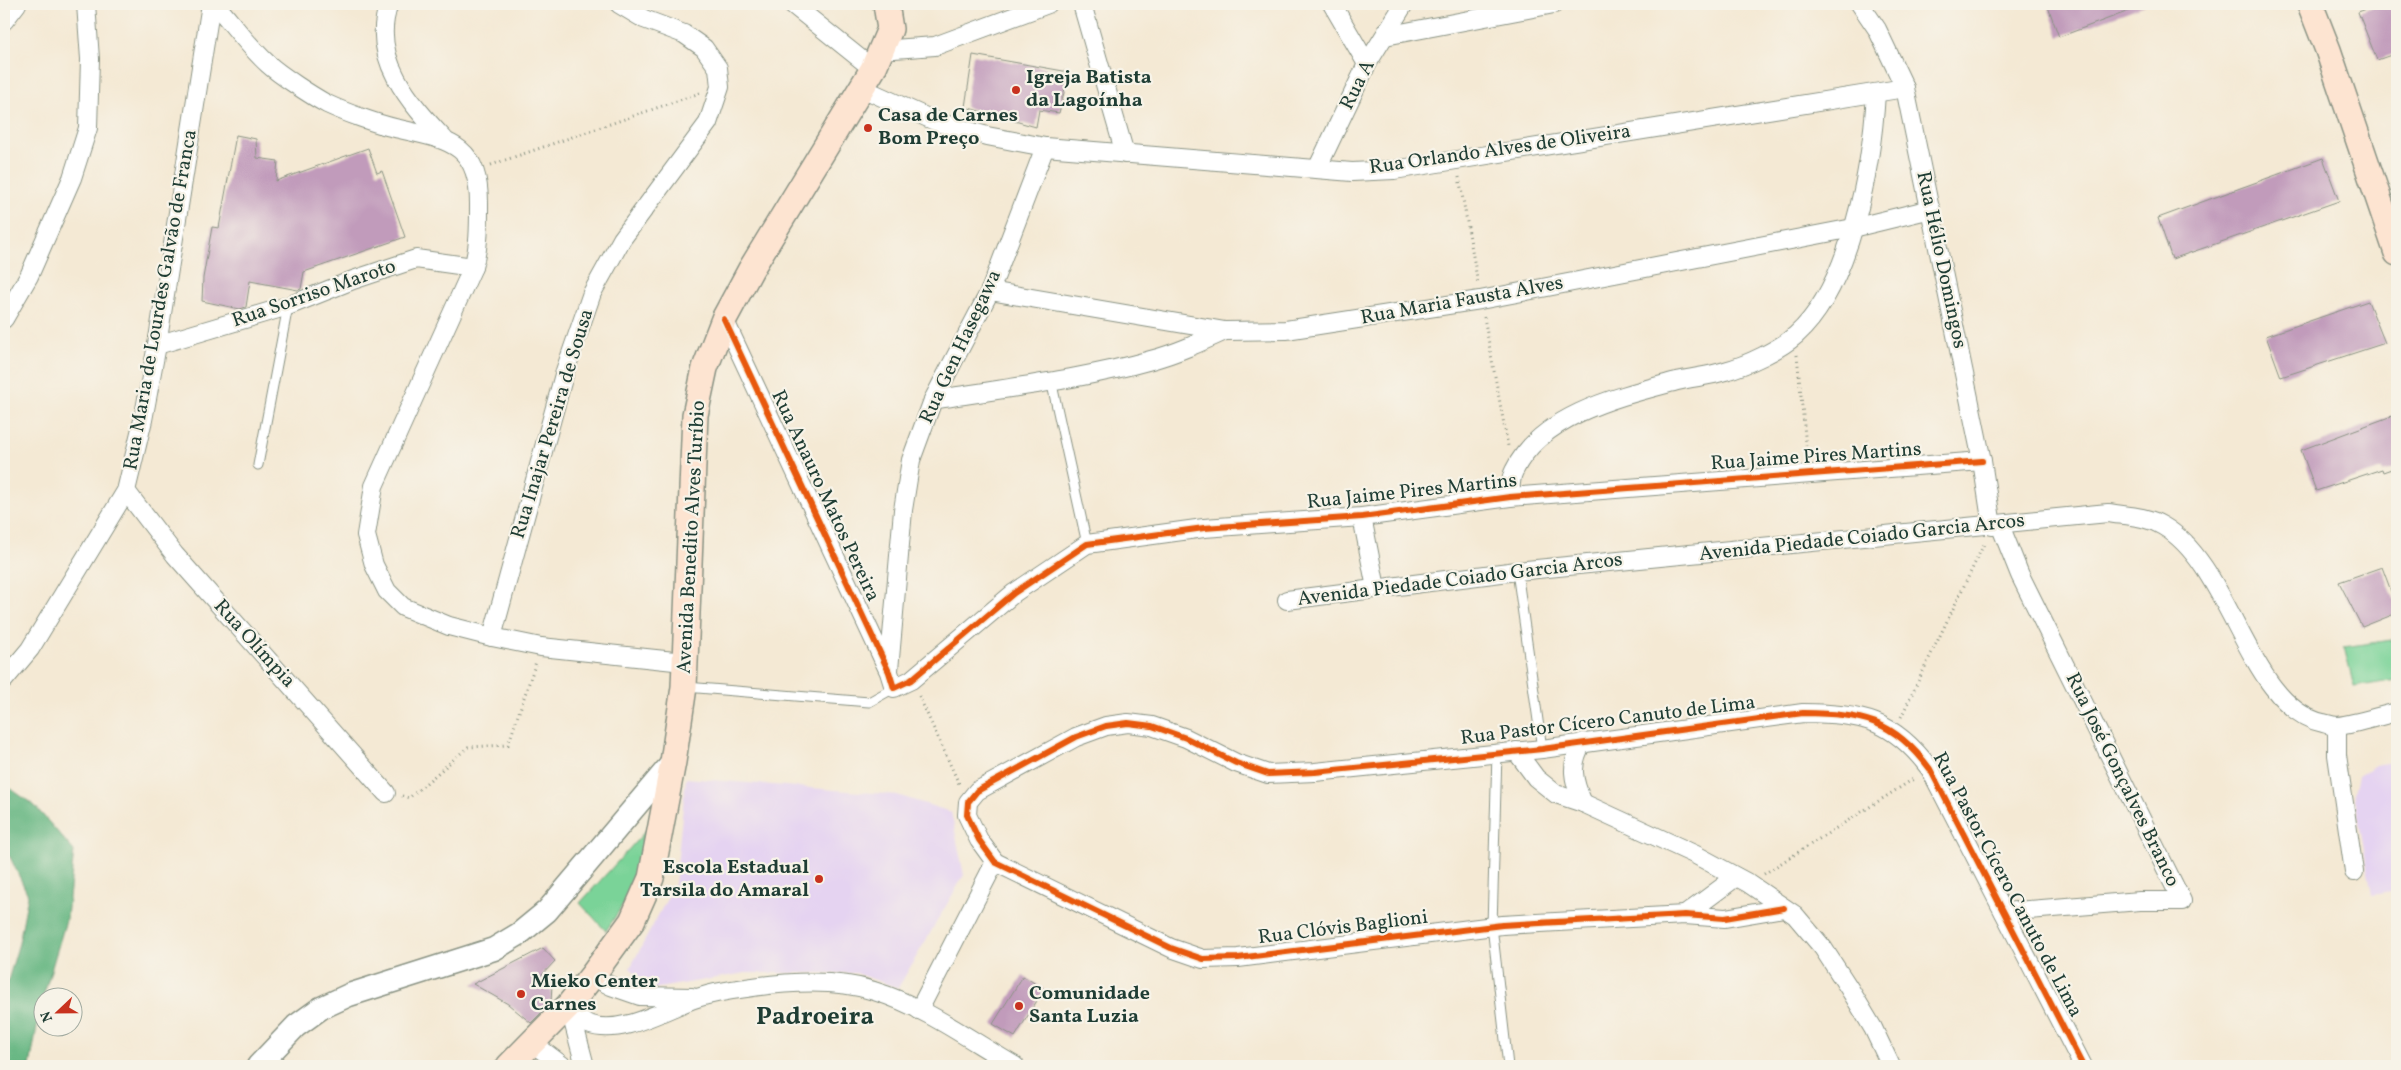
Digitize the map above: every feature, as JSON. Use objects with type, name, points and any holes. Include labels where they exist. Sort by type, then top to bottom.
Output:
[{"type":"main road","name":"Avenida Benedito Alves Turíbio","points":[[509,1066],[569,1005],[592,976],[632,921],[651,878],[673,762],[684,687],[690,580],[695,415],[704,368],[724,319],[751,269],[872,69],[890,29],[886,4]]},
{"type":"main road","points":[[2310,4],[2328,50],[2397,253]]},
{"type":"street","points":[[4,21],[17,4]]},
{"type":"street","points":[[4,319],[29,276],[37,258],[72,178],[88,128],[90,59],[86,4]]},
{"type":"street","name":"Rua Maria de Lourdes Galvão de Franca","points":[[4,680],[30,648],[126,491],[144,420],[211,4]]},
{"type":"street","points":[[215,4],[268,64],[327,104],[393,128],[444,139]]},
{"type":"street","points":[[389,4],[384,17],[388,61],[402,88],[419,112],[444,139],[460,149],[476,170],[479,196],[479,224],[473,267],[374,486],[366,535],[374,565],[387,591],[403,607],[449,626],[541,647],[684,662]]},
{"type":"street","points":[[619,4],[644,19],[684,34],[704,48],[718,68],[720,87]]},
{"type":"street","name":"Rua Orlando Alves de Oliveira","points":[[792,4],[937,122],[987,136],[1045,148],[1352,172],[1394,170],[1905,88]]},
{"type":"street","points":[[872,69],[1048,4]]},
{"type":"street","points":[[1082,4],[1125,154]]},
{"type":"street","points":[[1332,4],[1367,64]]},
{"type":"street","name":"Rua A","points":[[1317,169],[1367,64],[1404,4]]},
{"type":"street","points":[[1385,36],[1554,4]]},
{"type":"street","name":"Rua Hélio Domingos","points":[[1860,4],[1877,29],[1905,88],[1996,525]]},
{"type":"street","name":"Rua Inajar Pereira de Sousa","points":[[492,637],[564,371],[592,293],[622,239],[708,123],[720,87]]},
{"type":"street","points":[[1510,497],[1513,472],[1530,446],[1550,428],[1571,416],[1619,398],[1678,381],[1726,371],[1760,358],[1795,336],[1815,314],[1831,287],[1853,228],[1870,154],[1876,93]]},
{"type":"street","name":"Rua Gen Hasegawa","points":[[892,680],[903,510],[911,460],[933,400],[990,291],[1045,148]]},
{"type":"street","name":"Rua Maria Fausta Alves","points":[[990,291],[1225,330],[1286,330],[1471,301],[1853,228],[1931,209]]},
{"type":"street","name":"Rua Sorriso Maroto","points":[[157,345],[288,306],[353,280],[416,259],[473,267]]},
{"type":"street","name":"Rua Anauro Matos Pereira","points":[[724,319],[892,680]]},
{"type":"street","points":[[933,400],[1111,370],[1152,360],[1190,347],[1225,330]]},
{"type":"street","name":"Rua Jaime Pires Martins","points":[[892,680],[911,680],[1014,593],[1088,544],[1204,528],[1362,517],[1510,497],[1982,460]]},
{"type":"street","name":"Rua Olímpia","points":[[126,491],[175,555],[386,793]]},
{"type":"street","name":"Avenida Piedade Coiado Garcia Arcos","points":[[1287,600],[1517,571],[2108,513],[2144,518],[2164,527],[2200,562],[2234,619],[2266,679],[2285,703],[2311,720],[2337,726]]},
{"type":"street","points":[[1362,517],[1376,588]]},
{"type":"street","name":"Rua José Gonçalves Branco","points":[[1996,525],[2182,901],[2140,902],[2004,912]]},
{"type":"street","points":[[2354,872],[2338,755],[2337,726],[2397,712]]},
{"type":"street","name":"Rua Pastor Cícero Canuto de Lima","points":[[968,802],[977,791],[1076,737],[1106,726],[1128,723],[1152,726],[1186,738],[1236,763],[1268,774],[1315,772],[1542,749],[1803,713],[1865,718],[1894,731],[1915,748],[1930,768],[2083,1066]]},
{"type":"street","points":[[1582,742],[1572,765],[1574,784],[1583,803]]},
{"type":"street","points":[[1516,751],[1536,778],[1556,794],[1583,803],[1670,842],[1742,880],[1795,915],[1823,948],[1873,1028],[1891,1066]]},
{"type":"street","points":[[258,1066],[296,1026],[321,1008],[349,994],[494,949],[519,934],[547,910],[673,762]]},
{"type":"street","name":"Rua Clóvis Baglioni","points":[[968,802],[967,815],[979,840],[995,862],[1126,928],[1171,948],[1203,959],[1238,958],[1492,926],[1685,914],[1725,918],[1784,908]]},
{"type":"street","points":[[919,1010],[995,862]]},
{"type":"street","points":[[1685,914],[1742,880]]},
{"type":"street","points":[[592,976],[611,986],[640,996],[698,998]]},
{"type":"street","points":[[569,1005],[587,1023],[604,1026],[630,1024],[698,998],[773,984],[836,984],[874,991],[919,1010],[1015,1066]]},
{"type":"street","points":[[569,1005],[585,1066]]},
{"type":"street","points":[[1873,1028],[1877,1066]]},
{"type":"street","points":[[532,1042],[563,1066]]},
{"type":"lane","points":[[258,465],[288,306]]},
{"type":"lane","points":[[1051,380],[1088,544]]},
{"type":"lane","points":[[1517,571],[1542,749]]},
{"type":"lane","points":[[684,687],[869,702],[892,680]]},
{"type":"lane","points":[[1497,753],[1492,926],[1508,1066]]},
{"type":"path","points":[[476,170],[720,87]]},
{"type":"path","points":[[1795,336],[1809,474]]},
{"type":"path","points":[[1894,731],[1996,525]]},
{"type":"path","points":[[386,793],[409,798],[468,747],[508,745],[541,647]]},
{"type":"path","points":[[911,680],[968,802]]},
{"type":"path","points":[[1742,880],[1930,768]]},
{"type":"shaded area","points":[[2397,761],[2397,891],[2372,895],[2354,793],[2358,776],[2376,765]]},
{"type":"shaded area","name":"Escola Estadual Tarsila do Amaral","points":[[686,778],[897,795],[951,812],[964,875],[898,988],[856,973],[745,973],[653,989],[630,968],[675,884]]},
{"type":"green space","points":[[2397,639],[2397,680],[2354,687],[2344,647]]},
{"type":"green space","points":[[4,784],[34,805],[74,851],[67,917],[46,988],[32,988],[32,1038],[35,1038],[30,1066],[4,1066],[4,994],[19,943],[28,895],[10,857],[4,853]]},
{"type":"green space","points":[[649,827],[652,839],[634,888],[606,931],[580,903]]},
{"type":"building","points":[[2047,4],[2145,4],[2145,5],[2059,37]]},
{"type":"building","points":[[2381,4],[2397,4],[2397,53],[2377,60],[2358,12]]},
{"type":"building","name":"Igreja Batista da Lagoínha","points":[[973,55],[1069,72],[1059,113],[1039,110],[1036,127],[965,107]]},
{"type":"building","points":[[236,135],[256,139],[257,158],[278,161],[276,181],[368,148],[377,173],[382,171],[405,237],[304,272],[301,289],[298,290],[250,281],[246,307],[240,309],[202,301],[203,278],[212,227],[219,228]]},
{"type":"building","points":[[2323,158],[2339,201],[2172,259],[2158,218]]},
{"type":"building","points":[[2368,301],[2385,343],[2281,377],[2266,336]]},
{"type":"building","points":[[2397,414],[2397,467],[2383,472],[2382,469],[2316,491],[2301,450]]},
{"type":"building","points":[[2382,567],[2397,607],[2397,613],[2362,627],[2339,582]]},
{"type":"building","name":"Mieko Center Carnes","points":[[543,948],[555,961],[542,975],[552,983],[551,1003],[531,1023],[508,1004],[473,984]]},
{"type":"building","name":"Comunidade Santa Luzia","points":[[1023,976],[1044,989],[1015,1037],[993,1024]]},
{"type":"cycle path","points":[[724,319],[889,672],[894,688],[911,680],[1014,593],[1087,544],[1204,528],[1362,517],[1510,497],[1982,461]]},
{"type":"cycle path","points":[[1784,908],[1725,918],[1685,915],[1502,925],[1238,958],[1203,959],[1171,948],[995,862],[979,840],[967,815],[968,802],[977,791],[1076,737],[1106,726],[1128,723],[1152,726],[1186,738],[1236,763],[1268,774],[1315,772],[1542,749],[1803,713],[1843,715],[1859,718],[1875,723],[1903,739],[1930,769],[2083,1066]]},
{"type":"place","name":"Igreja Batista da Lagoínha","points":[[1016,90]]},
{"type":"place","name":"Casa de Carnes Bom Preço","points":[[868,128]]},
{"type":"place","name":"Escola Estadual Tarsila do Amaral","points":[[819,879]]},
{"type":"place","name":"Mieko Center Carnes","points":[[521,994]]},
{"type":"place","name":"Comunidade Santa Luzia","points":[[1019,1006]]},
{"type":"district","name":"Padroeira","points":[[815,1017]]}]
